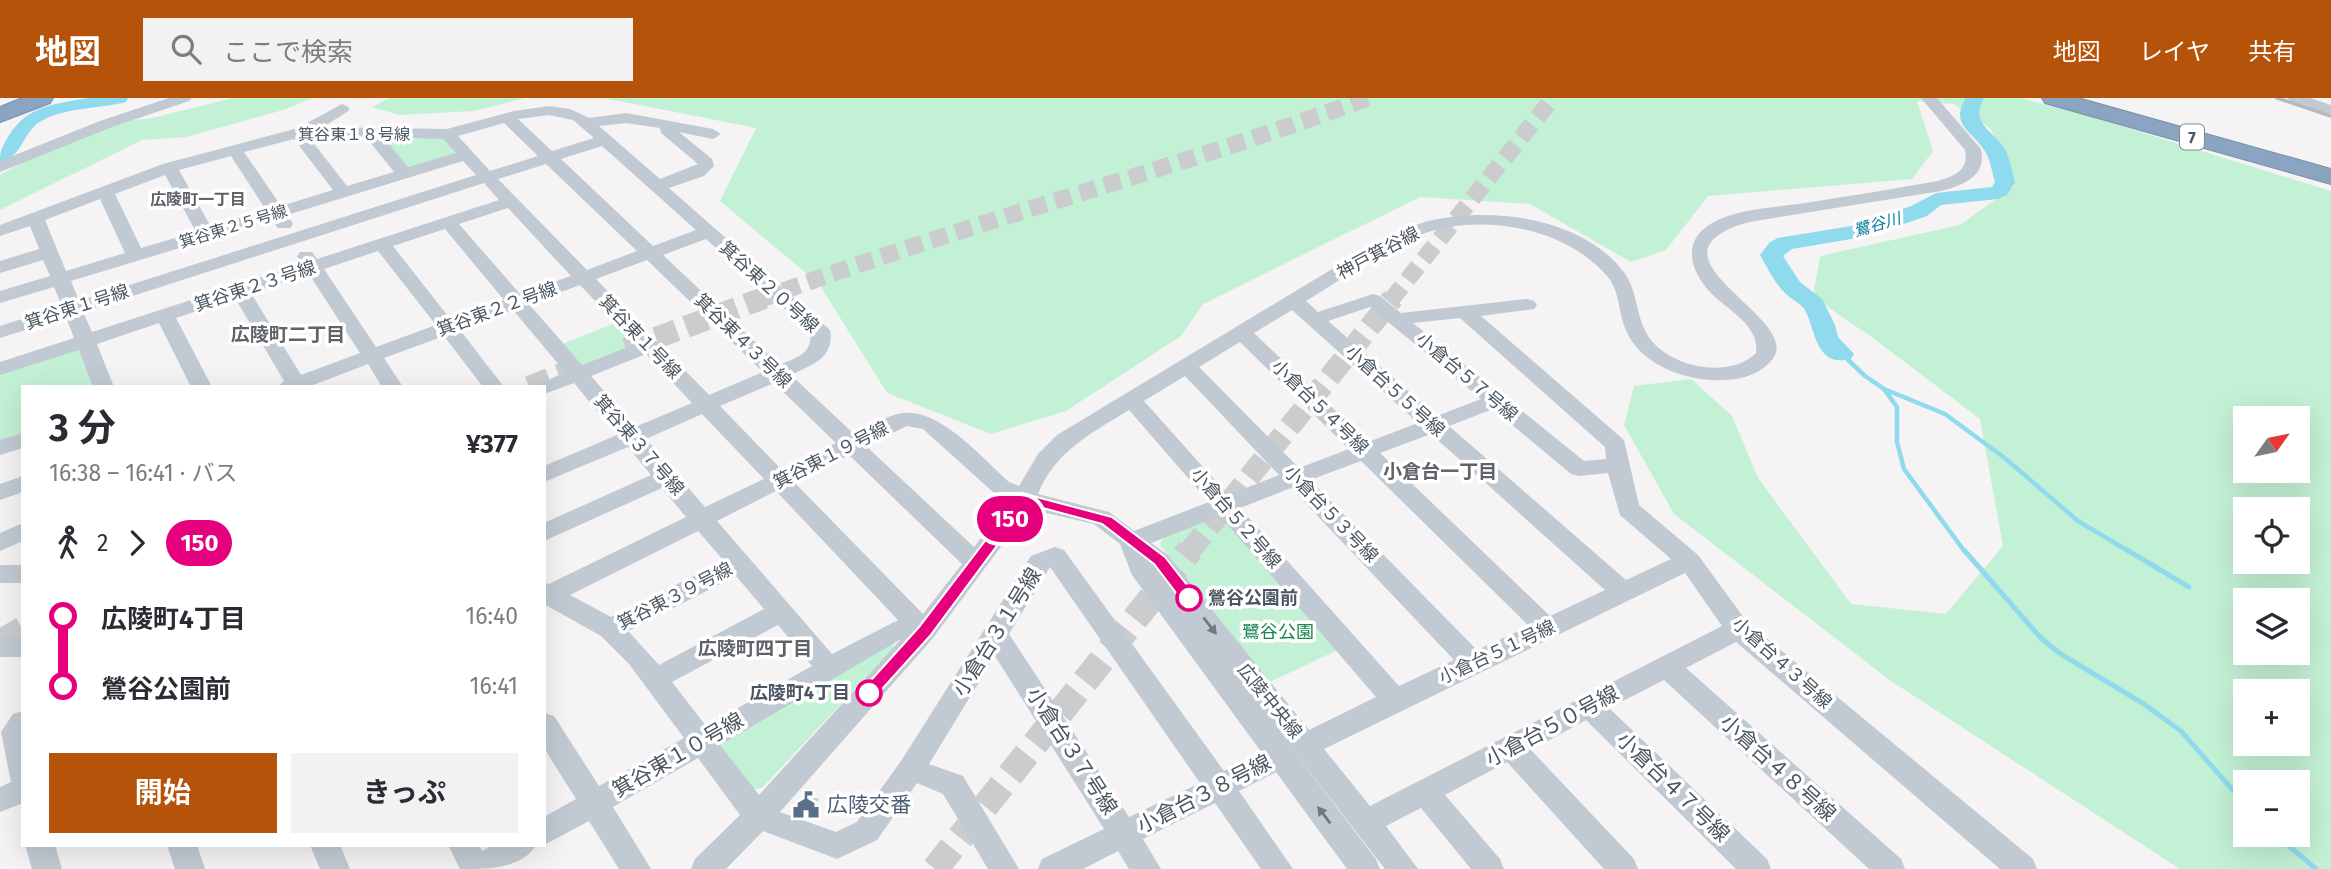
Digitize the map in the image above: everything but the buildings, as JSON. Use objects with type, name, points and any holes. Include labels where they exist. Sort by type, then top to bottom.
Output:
[{"type":"highway","points":[[0,115],[42,98]]},
{"type":"highway","name":"7","points":[[2053,98],[2331,177]]},
{"type":"highway","name":"7","points":[[2077,98],[2331,171]]},
{"type":"street","points":[[96,117],[153,98]]},
{"type":"street","points":[[0,167],[106,124],[184,98]]},
{"type":"street","name":"神戸箕谷線","points":[[1025,498],[1032,479],[1051,452],[1065,440],[1188,367],[1373,251],[1406,235],[1460,222],[1505,222],[1569,240],[1604,262],[1621,281],[1636,332],[1647,348],[1661,358],[1704,373],[1741,371],[1762,361],[1766,355],[1767,340],[1754,323],[1709,278],[1700,256],[1706,237],[1721,226],[1748,217],[1926,188],[1963,178],[1970,171],[1975,159],[1973,149],[1929,98]]},
{"type":"street","points":[[2295,98],[2320,102]]},
{"type":"street","points":[[342,108],[298,128],[300,136],[344,192]]},
{"type":"street","name":"箕谷東２０号線","points":[[447,134],[509,118],[554,110],[568,111],[605,140],[820,330],[823,343],[820,351],[810,359],[632,437],[548,466]]},
{"type":"street","name":"箕谷東４３号線","points":[[509,118],[976,563]]},
{"type":"street","points":[[585,123],[626,118],[713,134]]},
{"type":"street","points":[[657,186],[698,172],[706,166],[706,162],[667,130],[669,125]]},
{"type":"street","name":"箕谷東１８号線","points":[[0,231],[169,168],[298,128]]},
{"type":"street","name":"箕谷東１８号線","points":[[126,183],[126,176],[298,128],[447,134]]},
{"type":"street","points":[[370,132],[405,174]]},
{"type":"street","points":[[447,134],[487,177],[605,140]]},
{"type":"street","points":[[234,149],[392,385]]},
{"type":"street","name":"箕谷東２５号線","points":[[0,297],[466,155]]},
{"type":"street","points":[[169,168],[206,234]]},
{"type":"street","name":"箕谷東１号線","points":[[0,332],[487,177],[924,632]]},
{"type":"street","points":[[105,191],[136,256]]},
{"type":"street","name":"箕谷東２３号線","points":[[0,369],[510,202]]},
{"type":"street","points":[[35,216],[103,385]]},
{"type":"street","name":"箕谷東３７号線","points":[[448,222],[829,668]]},
{"type":"street","name":"箕谷東２２号線","points":[[297,385],[707,232]]},
{"type":"street","points":[[382,244],[492,385]]},
{"type":"street","points":[[0,267],[50,252]]},
{"type":"street","points":[[240,291],[293,385]]},
{"type":"street","name":"小倉台５７号線","points":[[1315,319],[1373,300],[1579,469],[1617,465]]},
{"type":"street","name":"小倉台５５号線","points":[[1294,301],[1623,592]]},
{"type":"street","points":[[1398,319],[1527,304]]},
{"type":"street","name":"小倉台４３号線","points":[[1466,313],[1616,445],[1617,465],[1628,509],[1689,561],[1738,629],[2022,869]]},
{"type":"street","points":[[165,315],[201,385]]},
{"type":"street","name":"小倉台５４号線","points":[[1243,333],[1547,628]]},
{"type":"street","points":[[546,387],[649,346]]},
{"type":"street","name":"小倉台５３号線","points":[[1188,367],[1474,663]]},
{"type":"street","name":"小倉台５２号線","points":[[1132,400],[1395,700]]},
{"type":"street","points":[[1131,541],[1495,401]]},
{"type":"street","name":"箕谷東１９号線","points":[[548,593],[906,419],[924,421],[990,480],[1025,498]]},
{"type":"street","points":[[0,448],[21,441]]},
{"type":"street","points":[[546,532],[666,477]]},
{"type":"street","points":[[0,492],[21,485]]},
{"type":"street","points":[[706,869],[758,816],[924,632],[1025,498]]},
{"type":"street","name":"広陵中央線","points":[[1025,498],[1052,508],[1101,517],[1131,541],[1141,569],[1293,751],[1366,822],[1403,869]]},
{"type":"street","points":[[0,543],[21,532]]},
{"type":"street","name":"小倉台３１号線","points":[[758,816],[837,846],[867,831],[911,769],[1040,562],[1055,556],[1278,869]]},
{"type":"street","name":"小倉台５１号線","points":[[1293,751],[1689,561]]},
{"type":"street","name":"箕谷東３９号線","points":[[610,629],[740,564]]},
{"type":"street","points":[[0,574],[21,574]]},
{"type":"street","points":[[548,593],[610,629],[638,657],[699,742],[758,816]]},
{"type":"street","points":[[654,680],[781,612]]},
{"type":"street","name":"箕谷東１０号線","points":[[546,831],[898,629],[924,632]]},
{"type":"street","name":"小倉台５０号線","points":[[1366,822],[1738,629]]},
{"type":"street","name":"小倉台３７号線","points":[[995,634],[1146,869]]},
{"type":"street","points":[[0,647],[21,647]]},
{"type":"street","name":"小倉台４８号線","points":[[1667,666],[1890,869]]},
{"type":"street","name":"小倉台４７号線","points":[[1589,706],[1756,869]]},
{"type":"street","points":[[546,727],[636,869]]},
{"type":"street","points":[[15,730],[21,766]]},
{"type":"street","points":[[1511,747],[1623,869]]},
{"type":"street","name":"広陵中央線","points":[[1293,751],[1365,869]]},
{"type":"street","name":"小倉台３８号線","points":[[1053,869],[1293,751]]},
{"type":"street","points":[[911,769],[953,785],[1004,869]]},
{"type":"street","points":[[0,800],[21,791]]},
{"type":"street","points":[[1425,792],[1489,869]]},
{"type":"street","points":[[41,847],[47,869]]},
{"type":"street","points":[[183,847],[190,869]]},
{"type":"street","points":[[464,847],[477,869],[517,847]]},
{"type":"green space","points":[[233,98],[313,98],[283,110],[186,137],[142,140],[0,210],[0,175],[25,161],[125,120],[148,119]]},
{"type":"green space","points":[[389,98],[526,98],[473,111],[399,115],[372,107]]},
{"type":"green space","points":[[604,98],[2020,98],[2089,116],[2331,191],[2331,869],[2180,869],[1891,681],[1674,514],[1624,425],[1634,386],[1691,379],[1732,416],[1758,478],[1851,604],[1946,614],[2003,546],[1980,419],[1873,338],[1813,297],[1820,256],[1960,225],[2014,186],[1991,129],[1954,104],[1917,101],[1933,151],[1912,179],[1708,196],[1666,250],[1631,262],[1530,204],[1420,197],[1203,304],[1181,336],[1066,411],[991,434],[887,393],[819,284],[720,201],[756,128]]},
{"type":"green space","points":[[378,137],[442,137],[457,152],[454,156],[405,168]]},
{"type":"green space","points":[[615,323],[632,341],[629,350],[586,368],[558,346]]},
{"type":"green space","points":[[72,349],[83,350],[96,385],[21,385],[21,439],[0,446],[0,373]]},
{"type":"green space","name":"鷺谷公園","points":[[1216,517],[1228,518],[1342,648],[1270,682],[1160,545],[1163,538]]},
{"type":"green space","points":[[896,636],[893,648],[762,788],[747,790],[714,747]]},
{"type":"waterway","points":[[0,156],[11,147],[27,123],[39,115],[119,98]]},
{"type":"waterway","name":"鷺谷川","points":[[1842,354],[1826,340],[1814,304],[1792,287],[1771,255],[1786,243],[1861,231],[1919,211],[1936,199],[1991,195],[2000,191],[2005,182],[1994,148],[1972,127],[1970,106],[1975,98]]},
{"type":"waterway","points":[[1842,354],[1865,376],[1884,389]]},
{"type":"waterway","points":[[1884,389],[1945,414],[2006,459],[2078,521],[2130,552]]},
{"type":"waterway","points":[[1884,389],[1897,407],[1897,442],[1904,469],[1965,552]]},
{"type":"waterway","points":[[1964,550],[2040,637],[2059,653],[2144,704],[2181,731],[2233,790]]},
{"type":"waterway","points":[[2127,550],[2189,587]]},
{"type":"waterway","points":[[2290,847],[2316,869]]},
{"type":"tunnel","points":[[759,300],[910,247],[1216,150],[1368,98]]},
{"type":"tunnel","points":[[1391,300],[1553,98]]},
{"type":"tunnel","points":[[626,349],[764,298]]},
{"type":"tunnel","points":[[1189,552],[1393,298]]},
{"type":"tunnel","points":[[534,385],[585,365]]},
{"type":"tunnel","points":[[935,869],[1190,550]]},
{"type":"tunnel","points":[[0,643],[21,631]]},
{"type":"railway","points":[[2277,98],[2331,116]]},
{"type":"bus line","name":"150","points":[[869,693],[924,632],[1025,498],[1052,508],[1101,517],[1113,524],[1159,561],[1189,598]]},
{"type":"place","name":"鶯谷公園前","points":[[1189,598]]},
{"type":"place","name":"広陵町4丁目","points":[[869,693]]},
{"type":"place","name":"広陵交番","points":[[806,805]]},
{"type":"district","name":"広陵町一丁目","points":[[198,199]]},
{"type":"district","name":"広陵町二丁目","points":[[288,334]]},
{"type":"district","name":"小倉台一丁目","points":[[1440,471]]},
{"type":"district","name":"広陵町四丁目","points":[[755,648]]}]
